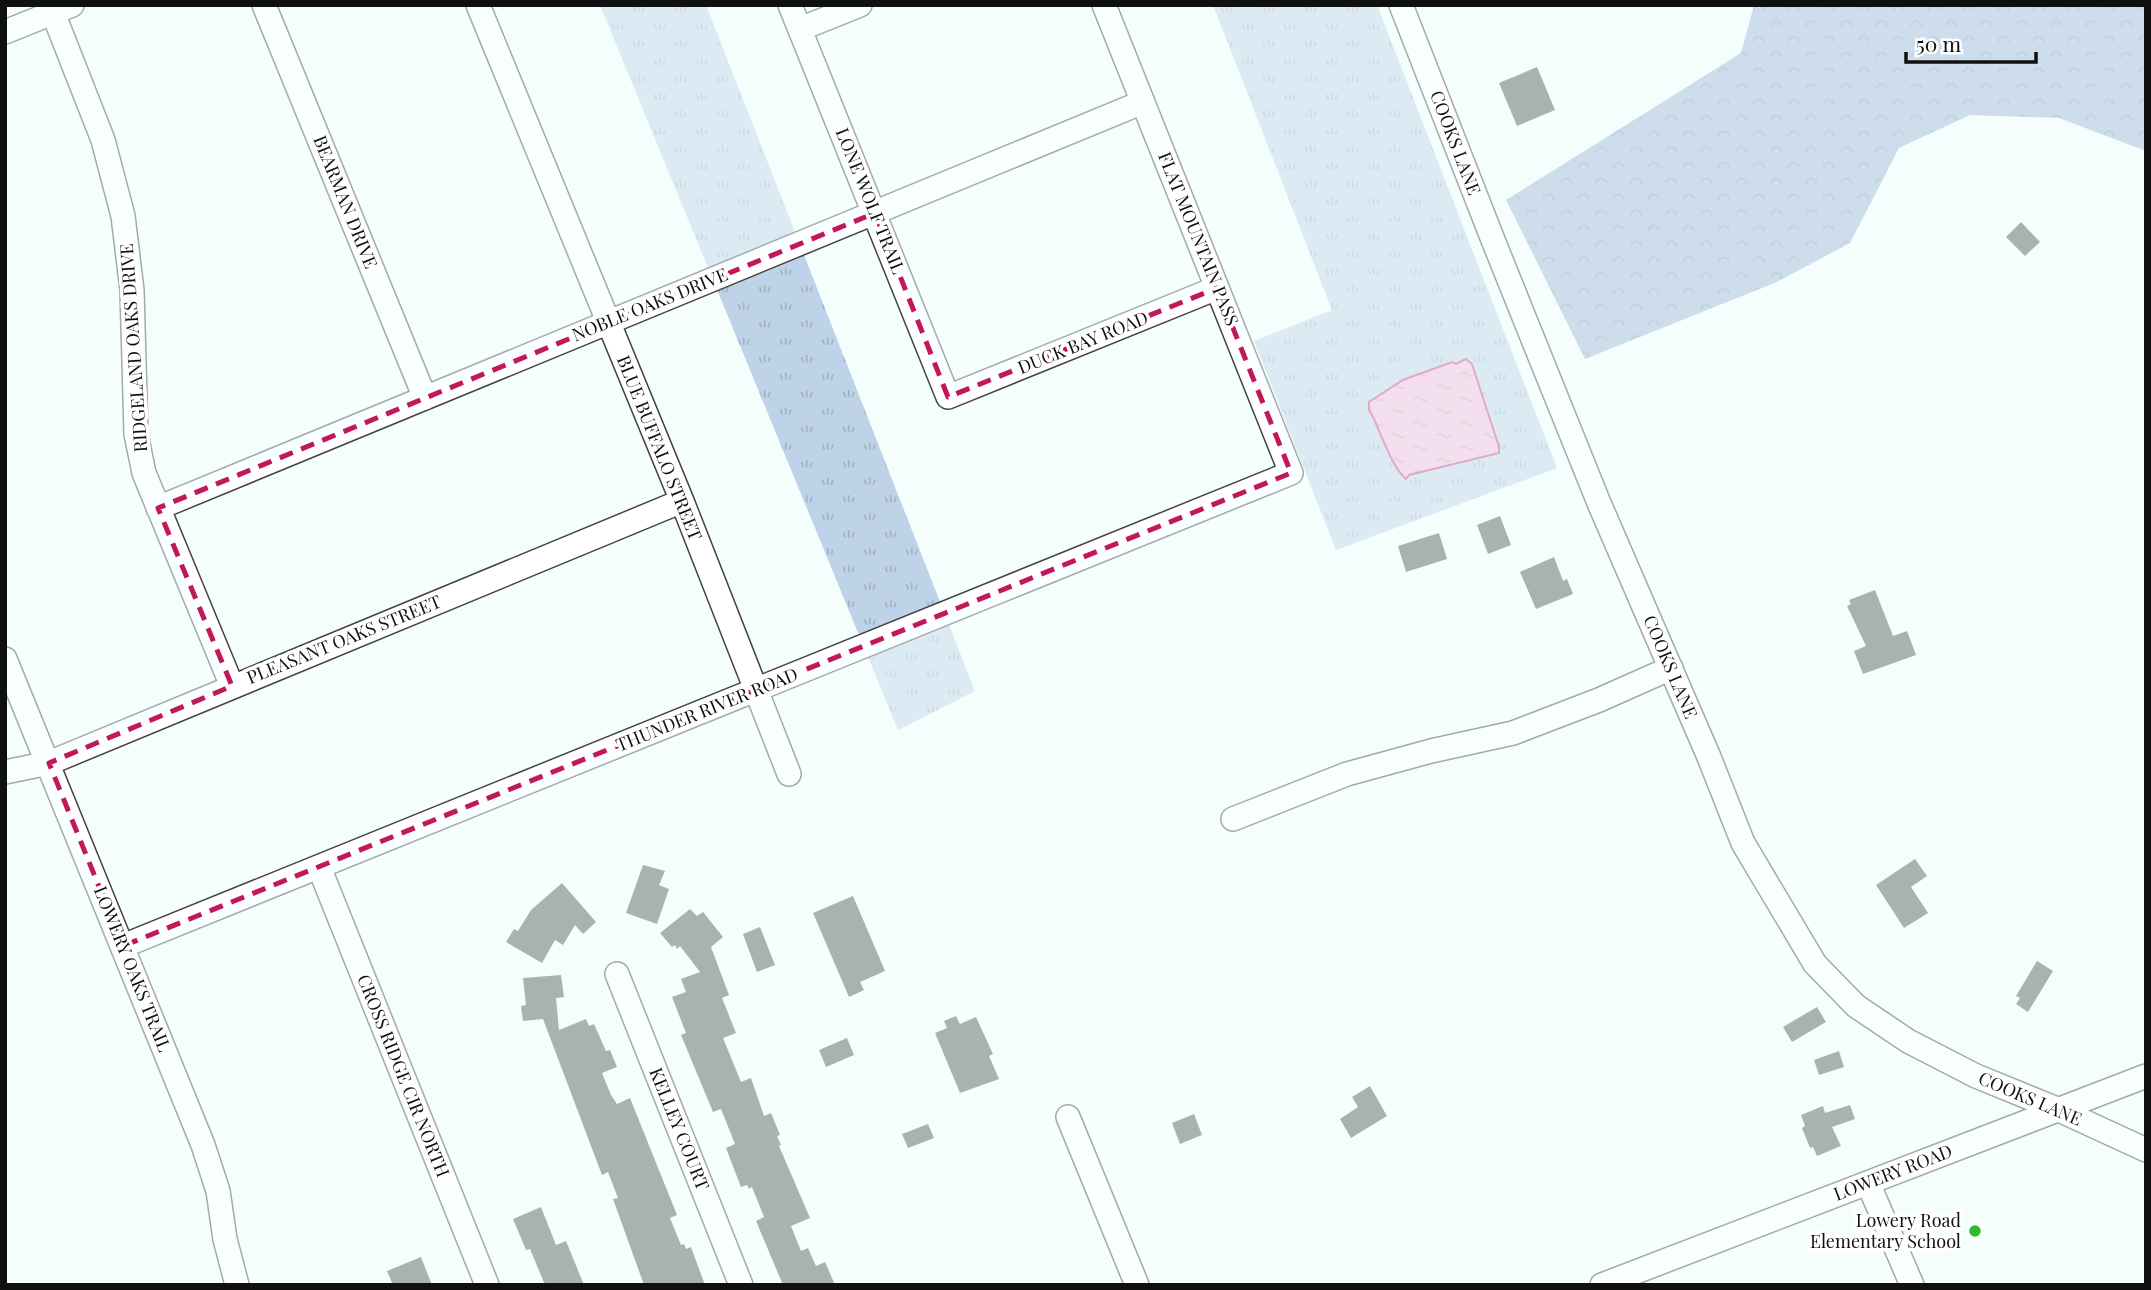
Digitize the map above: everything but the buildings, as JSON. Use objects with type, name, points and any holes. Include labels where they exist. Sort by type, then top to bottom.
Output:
[{"type":"street","name":"BEARMAN DRIVE","points":[[264,5],[425,398]]},
{"type":"street","name":"BLUE BUFFALO STREET","points":[[478,5],[682,501],[789,774]]},
{"type":"street","name":"LONE WOLF TRAIL","points":[[790,5],[948,397]]},
{"type":"street","points":[[800,29],[860,5]]},
{"type":"street","name":"FLAT MOUNTAIN PASS","points":[[1104,5],[1291,473]]},
{"type":"street","name":"COOKS LANE","points":[[1401,5],[1600,503],[1743,843],[1815,964],[1856,1006],[1908,1041],[1976,1076],[2146,1150]]},
{"type":"street","points":[[5,32],[58,8]]},
{"type":"street","name":"RIDGELAND OAKS DRIVE","points":[[58,8],[103,139],[124,216],[132,290],[136,434],[144,473],[232,686]]},
{"type":"street","name":"NOBLE OAKS DRIVE","points":[[158,508],[1143,102]]},
{"type":"street","name":"DUCK BAY ROAD","points":[[948,397],[1217,288]]},
{"type":"street","name":"THUNDER RIVER ROAD","points":[[123,946],[1291,473]]},
{"type":"street","name":"PLEASANT OAKS STREET","points":[[5,772],[49,763],[682,501]]},
{"type":"street","name":"LOWERY OAKS TRAIL","points":[[5,659],[203,1145],[218,1191],[225,1239],[237,1285]]},
{"type":"street","points":[[1233,819],[1347,774],[1421,753],[1513,733],[1599,700],[1671,668]]},
{"type":"street","name":"CROSS RIDGE CIR NORTH","points":[[319,867],[487,1285]]},
{"type":"street","name":"KELLEY COURT","points":[[617,974],[741,1285]]},
{"type":"street","name":"LOWERY ROAD","points":[[1602,1285],[1630,1280],[1868,1183],[2146,1076]]},
{"type":"street","points":[[1068,1116],[1137,1285]]},
{"type":"street","points":[[1868,1183],[1912,1285]]},
{"type":"highlighted area","points":[[875,213],[948,397],[1217,288],[1291,473],[123,946],[49,763],[232,686],[158,508]]},
{"type":"green space","points":[[600,5],[706,5],[975,691],[898,730]]},
{"type":"green space","points":[[1213,5],[1377,5],[1557,468],[1336,550],[1254,341],[1332,310]]},
{"type":"green space","points":[[1754,5],[2146,5],[2146,151],[2059,118],[1970,115],[1899,148],[1850,243],[1777,282],[1585,359],[1506,200],[1741,53]]},
{"type":"water","points":[[1466,359],[1472,364],[1499,453],[1409,475],[1406,479],[1390,456],[1369,409],[1369,402],[1403,380]]},
{"type":"place","name":"Lowery Road Elementary School","points":[[1975,1231]]}]
